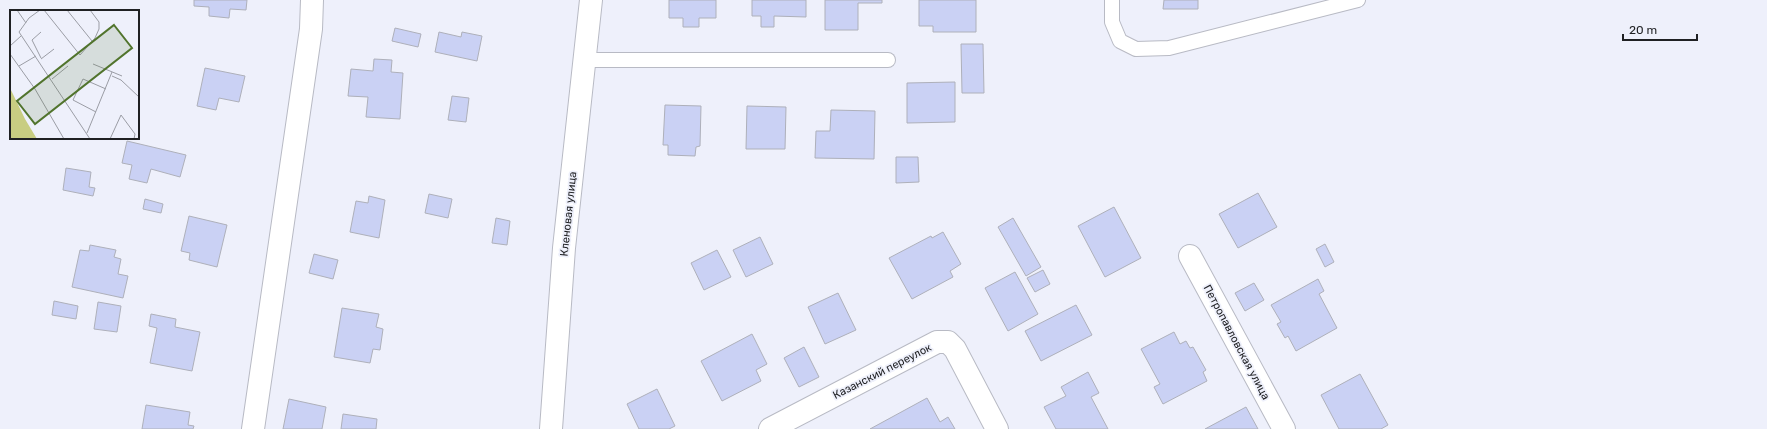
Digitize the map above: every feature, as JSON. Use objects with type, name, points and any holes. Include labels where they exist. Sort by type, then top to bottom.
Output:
[{"type":"street","points":[[253,429],[311,29],[312,0]]},
{"type":"street","name":"Кленовая улица","points":[[551,429],[564,248],[586,60],[591,0]]},
{"type":"street","name":"Петропавловская улица","points":[[1190,256],[1284,429]]},
{"type":"street","name":"Казанский переулок","points":[[770,429],[937,342],[948,342],[955,349],[997,429]]},
{"type":"lane","points":[[1112,0],[1112,22],[1120,41],[1136,49],[1169,48],[1358,0]]},
{"type":"lane","points":[[586,60],[888,60]]},
{"type":"building","points":[[194,0],[247,0],[246,10],[230,9],[229,18],[209,16],[209,7],[194,6]]},
{"type":"building","points":[[669,0],[716,0],[716,18],[699,18],[699,27],[683,27],[683,18],[669,18]]},
{"type":"building","points":[[752,0],[806,0],[806,17],[774,16],[774,27],[761,27],[761,16],[752,16]]},
{"type":"building","points":[[825,0],[882,0],[882,3],[858,3],[858,30],[825,30]]},
{"type":"building","points":[[919,0],[976,0],[976,32],[933,32],[933,26],[919,26]]},
{"type":"building","points":[[1164,0],[1198,0],[1198,9],[1163,9]]},
{"type":"building","points":[[395,28],[421,34],[418,47],[392,41]]},
{"type":"building","points":[[439,32],[461,37],[462,32],[482,36],[477,61],[435,52]]},
{"type":"building","points":[[961,44],[983,44],[984,93],[962,93]]},
{"type":"building","points":[[374,59],[392,60],[391,72],[403,73],[400,119],[366,117],[368,97],[348,96],[351,69],[373,71]]},
{"type":"building","points":[[205,68],[245,76],[239,102],[219,98],[216,110],[197,106]]},
{"type":"building","points":[[955,82],[955,122],[907,123],[907,83]]},
{"type":"building","points":[[452,96],[469,98],[466,122],[448,120]]},
{"type":"building","points":[[665,105],[701,106],[700,146],[696,147],[695,156],[668,155],[668,145],[663,145]]},
{"type":"building","points":[[747,106],[786,107],[785,149],[746,149]]},
{"type":"building","points":[[831,110],[875,111],[874,159],[815,158],[816,131],[830,131]]},
{"type":"building","points":[[127,141],[186,155],[180,177],[151,169],[147,183],[129,179],[132,165],[122,163]]},
{"type":"building","points":[[896,157],[918,157],[919,182],[896,183]]},
{"type":"building","points":[[66,168],[91,172],[89,187],[95,188],[93,196],[63,190]]},
{"type":"building","points":[[1258,193],[1277,227],[1238,248],[1219,214]]},
{"type":"building","points":[[429,194],[452,199],[448,218],[425,213]]},
{"type":"building","points":[[369,196],[385,200],[379,238],[350,232],[356,201],[368,203]]},
{"type":"building","points":[[145,199],[163,204],[161,213],[143,209]]},
{"type":"building","points":[[1114,207],[1141,258],[1105,277],[1078,226]]},
{"type":"building","points":[[189,216],[227,225],[217,267],[189,260],[190,253],[181,251]]},
{"type":"building","points":[[496,218],[510,221],[507,245],[492,243]]},
{"type":"building","points":[[1013,218],[1041,267],[1026,276],[998,227]]},
{"type":"building","points":[[943,232],[961,264],[950,271],[953,277],[912,299],[889,258],[931,236],[932,238]]},
{"type":"building","points":[[760,237],[773,264],[746,277],[733,250]]},
{"type":"building","points":[[1325,244],[1334,262],[1325,267],[1316,249]]},
{"type":"building","points":[[90,245],[116,250],[114,257],[121,259],[118,274],[128,276],[123,298],[72,287],[80,250],[89,251]]},
{"type":"building","points":[[717,250],[731,277],[704,290],[691,263]]},
{"type":"building","points":[[314,254],[338,260],[333,279],[309,273]]},
{"type":"building","points":[[1043,270],[1050,284],[1035,292],[1027,278]]},
{"type":"building","points":[[1015,272],[1038,314],[1008,331],[985,288]]},
{"type":"building","points":[[1318,279],[1324,291],[1319,294],[1337,328],[1296,351],[1288,336],[1285,338],[1277,324],[1281,322],[1271,305]]},
{"type":"building","points":[[1254,283],[1264,300],[1245,311],[1235,293]]},
{"type":"building","points":[[838,293],[856,330],[825,344],[808,307]]},
{"type":"building","points":[[54,301],[78,306],[76,319],[52,315]]},
{"type":"building","points":[[98,302],[121,306],[117,332],[94,329]]},
{"type":"building","points":[[1076,305],[1092,335],[1041,361],[1025,331]]},
{"type":"building","points":[[342,308],[379,314],[376,327],[383,329],[380,350],[373,349],[370,363],[334,357]]},
{"type":"building","points":[[151,314],[176,319],[175,327],[200,332],[192,371],[150,363],[157,328],[149,326]]},
{"type":"building","points":[[1174,332],[1180,344],[1186,341],[1190,348],[1193,347],[1206,370],[1203,372],[1207,381],[1163,404],[1154,387],[1160,384],[1141,349]]},
{"type":"building","points":[[752,334],[767,364],[756,370],[761,381],[722,401],[701,361]]},
{"type":"building","points":[[804,347],[819,377],[799,387],[784,358]]},
{"type":"building","points":[[1088,372],[1099,393],[1091,397],[1108,429],[1056,429],[1044,407],[1066,396],[1061,387]]},
{"type":"building","points":[[1360,374],[1388,425],[1381,429],[1339,429],[1321,395]]},
{"type":"building","points":[[657,389],[675,426],[669,429],[639,429],[627,404]]},
{"type":"building","points":[[927,398],[940,422],[948,417],[955,429],[870,429]]},
{"type":"building","points":[[289,399],[326,407],[322,429],[283,429]]},
{"type":"building","points":[[146,405],[190,412],[188,425],[194,426],[193,429],[142,429]]},
{"type":"building","points":[[1246,407],[1258,429],[1205,429]]},
{"type":"building","points":[[343,414],[377,419],[376,429],[341,429]]}]
